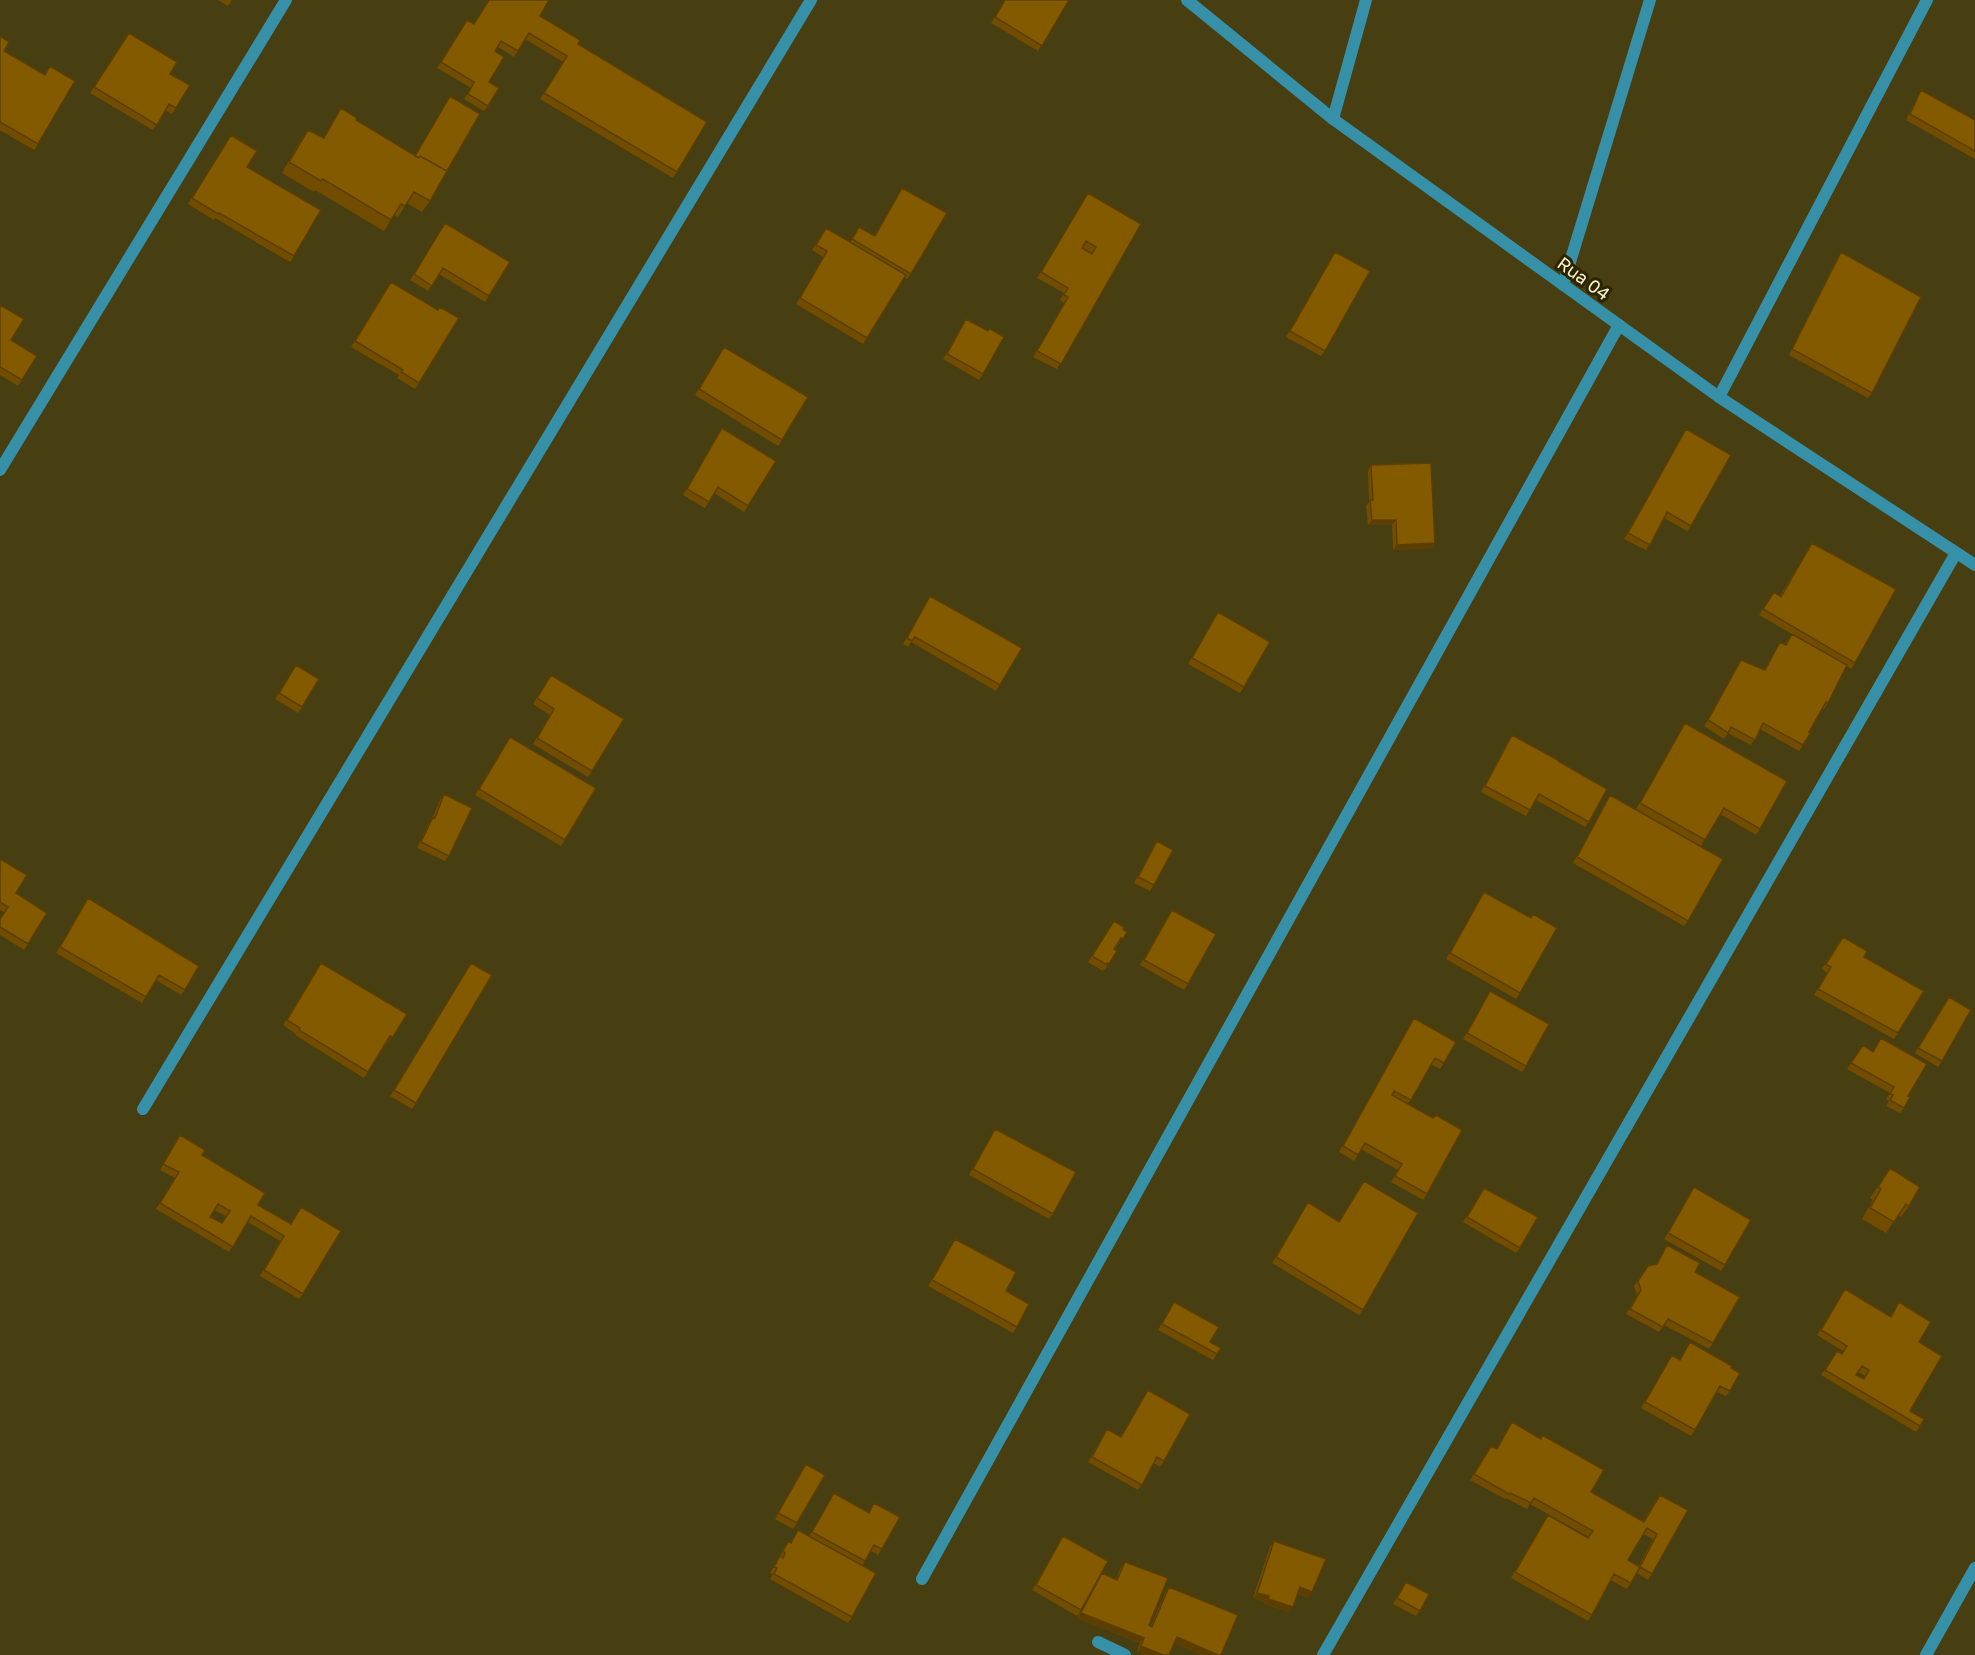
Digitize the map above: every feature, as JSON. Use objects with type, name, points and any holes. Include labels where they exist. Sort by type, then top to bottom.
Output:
[{"type":"street","points":[[0,470],[286,0]]},
{"type":"street","points":[[143,1109],[811,0]]},
{"type":"street","name":"Rua 04","points":[[1187,0],[1333,119],[1719,397],[1975,565]]},
{"type":"street","points":[[1333,119],[1366,0]]},
{"type":"street","points":[[1563,285],[1650,0]]},
{"type":"street","points":[[1719,397],[1927,0]]},
{"type":"street","points":[[922,1579],[1619,325]]},
{"type":"street","points":[[1323,1655],[1956,553]]},
{"type":"street","points":[[1926,1655],[1975,1568]]},
{"type":"street","points":[[1098,1642],[1125,1655]]},
{"type":"building","points":[[489,0],[549,0],[540,16],[580,40],[578,44],[707,122],[677,172],[544,93],[567,56],[529,33],[518,51],[501,41],[495,51],[504,57],[489,82],[499,88],[488,106],[468,94],[474,82],[441,62],[467,20],[474,24]]},
{"type":"building","points":[[1005,0],[1069,0],[1042,46],[995,17]]},
{"type":"building","points":[[129,33],[177,62],[170,74],[190,85],[176,108],[169,104],[157,125],[94,87]]},
{"type":"building","points":[[0,36],[9,42],[4,51],[45,75],[50,66],[75,81],[38,144],[0,122]]},
{"type":"building","points":[[1921,90],[1975,120],[1975,151],[1910,114]]},
{"type":"building","points":[[450,96],[480,114],[447,171],[420,156],[419,158],[415,156]]},
{"type":"building","points":[[341,108],[357,118],[356,120],[419,158],[420,156],[447,171],[430,201],[414,192],[405,206],[401,204],[391,220],[323,179],[321,181],[289,162],[308,130],[324,138]]},
{"type":"building","points":[[231,135],[257,151],[247,167],[321,210],[294,256],[192,198]]},
{"type":"building","points":[[902,188],[947,213],[911,274],[852,239],[859,227],[875,236]]},
{"type":"building","points":[[1088,193],[1141,224],[1061,364],[1037,351],[1068,297],[1064,295],[1068,288],[1041,272]],"holes":[[[1086,241],[1096,247],[1092,254],[1082,248]]]},
{"type":"building","points":[[445,223],[510,262],[489,296],[443,268],[432,286],[414,274]]},
{"type":"building","points":[[826,228],[906,275],[867,338],[800,298],[827,251],[816,245]]},
{"type":"building","points":[[1335,252],[1370,271],[1325,351],[1290,331]]},
{"type":"building","points":[[1841,252],[1921,297],[1872,393],[1792,349]]},
{"type":"building","points":[[391,282],[438,310],[440,307],[459,318],[419,383],[401,372],[403,370],[355,341]]},
{"type":"building","points":[[0,305],[24,319],[11,340],[37,356],[22,380],[0,367]]},
{"type":"building","points":[[966,319],[1004,337],[983,374],[947,354]]},
{"type":"building","points":[[724,347],[808,397],[782,440],[699,389]]},
{"type":"building","points":[[722,428],[776,461],[748,506],[718,487],[709,502],[687,489]]},
{"type":"building","points":[[1686,429],[1731,455],[1691,526],[1667,512],[1650,545],[1628,533]]},
{"type":"building","points":[[1431,463],[1435,543],[1397,545],[1396,520],[1372,520],[1371,465]]},
{"type":"building","points":[[1812,543],[1896,589],[1855,663],[1763,609],[1774,592],[1781,597]]},
{"type":"building","points":[[930,596],[1022,648],[1000,685],[915,637],[912,641],[907,638]]},
{"type":"building","points":[[1218,612],[1270,642],[1244,687],[1192,658]]},
{"type":"building","points":[[1792,634],[1847,665],[1803,745],[1763,723],[1755,740],[1731,727],[1728,733],[1708,720],[1741,660],[1765,670],[1780,642],[1786,645]]},
{"type":"building","points":[[296,665],[319,679],[302,707],[279,693]]},
{"type":"building","points":[[551,675],[624,719],[592,771],[537,738],[554,709],[537,698]]},
{"type":"building","points":[[1685,723],[1787,781],[1760,829],[1724,808],[1705,840],[1640,803]]},
{"type":"building","points":[[1512,735],[1607,789],[1589,822],[1539,794],[1530,810],[1485,786]]},
{"type":"building","points":[[510,737],[596,788],[565,840],[479,789]]},
{"type":"building","points":[[444,794],[472,808],[449,856],[421,842],[433,817],[435,818]]},
{"type":"building","points":[[1610,795],[1723,859],[1688,921],[1577,857]]},
{"type":"building","points":[[1157,841],[1173,850],[1154,885],[1138,877]]},
{"type":"building","points":[[0,859],[27,875],[16,893],[47,913],[28,944],[0,927],[0,919],[8,907],[0,902]]},
{"type":"building","points":[[1484,892],[1531,918],[1533,914],[1557,928],[1520,993],[1450,953]]},
{"type":"building","points":[[88,898],[199,966],[185,990],[159,975],[146,997],[60,947]]},
{"type":"building","points":[[1172,910],[1216,934],[1188,984],[1144,960]]},
{"type":"building","points":[[1114,921],[1124,927],[1123,929],[1127,932],[1114,949],[1117,951],[1107,965],[1092,956]]},
{"type":"building","points":[[1843,937],[1867,951],[1864,957],[1924,991],[1898,1033],[1818,989],[1831,967],[1826,964]]},
{"type":"building","points":[[321,963],[407,1014],[393,1037],[390,1036],[368,1072],[299,1030],[300,1028],[287,1020]]},
{"type":"building","points":[[471,963],[492,975],[416,1103],[394,1090]]},
{"type":"building","points":[[1490,991],[1549,1024],[1526,1066],[1467,1033]]},
{"type":"building","points":[[1949,997],[1971,1010],[1942,1061],[1918,1048]]},
{"type":"building","points":[[1414,1018],[1456,1042],[1444,1063],[1435,1058],[1411,1100],[1394,1091],[1392,1095],[1433,1118],[1436,1115],[1462,1130],[1427,1194],[1395,1176],[1402,1164],[1365,1143],[1358,1155],[1343,1146]]},
{"type":"building","points":[[1881,1038],[1927,1064],[1908,1096],[1910,1097],[1904,1108],[1890,1100],[1894,1087],[1851,1063],[1863,1045],[1873,1052]]},
{"type":"building","points":[[995,1129],[1076,1172],[1053,1214],[973,1169]]},
{"type":"building","points":[[180,1135],[205,1150],[202,1155],[265,1193],[258,1205],[291,1224],[301,1207],[341,1231],[303,1294],[264,1270],[284,1236],[251,1216],[233,1247],[160,1203],[179,1172],[163,1164]],"holes":[[[218,1204],[230,1211],[222,1223],[210,1217]]]},
{"type":"building","points":[[1890,1168],[1920,1187],[1909,1206],[1906,1204],[1894,1222],[1870,1208],[1881,1189],[1878,1187]]},
{"type":"building","points":[[1364,1181],[1418,1213],[1363,1310],[1276,1257],[1308,1202],[1339,1222]]},
{"type":"building","points":[[1694,1187],[1751,1220],[1725,1265],[1668,1233]]},
{"type":"building","points":[[1484,1188],[1538,1217],[1520,1248],[1467,1217]]},
{"type":"building","points":[[955,1239],[1016,1272],[1006,1291],[1029,1304],[1017,1327],[932,1280]]},
{"type":"building","points":[[1667,1245],[1700,1263],[1695,1272],[1740,1297],[1713,1343],[1668,1319],[1663,1327],[1630,1309],[1641,1290],[1638,1281],[1648,1266],[1657,1264]]},
{"type":"building","points":[[1845,1289],[1891,1317],[1899,1302],[1931,1322],[1919,1342],[1942,1356],[1910,1411],[1924,1419],[1920,1426],[1825,1370],[1837,1351],[1842,1354],[1847,1346],[1821,1330]],"holes":[[[1862,1366],[1869,1370],[1864,1379],[1856,1375]]]},
{"type":"building","points":[[1174,1302],[1219,1327],[1210,1342],[1221,1348],[1217,1354],[1162,1324]]},
{"type":"building","points":[[1690,1342],[1740,1373],[1730,1391],[1720,1386],[1695,1430],[1645,1402],[1672,1355],[1680,1360]]},
{"type":"building","points":[[1148,1390],[1190,1414],[1164,1461],[1157,1457],[1142,1485],[1092,1457],[1107,1429],[1121,1437]]},
{"type":"building","points":[[1512,1422],[1541,1439],[1542,1435],[1604,1470],[1591,1492],[1644,1522],[1660,1495],[1688,1510],[1652,1574],[1640,1567],[1631,1583],[1614,1574],[1592,1615],[1515,1572],[1548,1515],[1588,1538],[1593,1531],[1534,1498],[1531,1503],[1509,1494],[1474,1474],[1491,1446],[1497,1449]],"holes":[[[1647,1528],[1657,1534],[1640,1567],[1628,1560]]]},
{"type":"building","points":[[806,1464],[825,1475],[797,1523],[778,1513]]},
{"type":"building","points":[[834,1493],[869,1513],[874,1503],[900,1517],[882,1549],[874,1545],[865,1561],[812,1532]]},
{"type":"building","points":[[798,1530],[876,1573],[852,1617],[774,1574],[777,1568],[774,1567],[780,1556],[783,1558],[785,1553],[783,1551],[788,1542],[791,1543]]},
{"type":"building","points":[[1063,1536],[1108,1561],[1081,1610],[1036,1585]]},
{"type":"building","points":[[1274,1541],[1326,1559],[1312,1592],[1300,1587],[1293,1607],[1257,1593]]},
{"type":"building","points":[[1125,1562],[1168,1578],[1149,1625],[1152,1627],[1169,1587],[1238,1615],[1221,1655],[1177,1637],[1169,1655],[1163,1655],[1141,1646],[1144,1638],[1081,1613],[1102,1573],[1117,1580]]},
{"type":"building","points":[[1406,1582],[1429,1594],[1420,1611],[1397,1598]]}]
